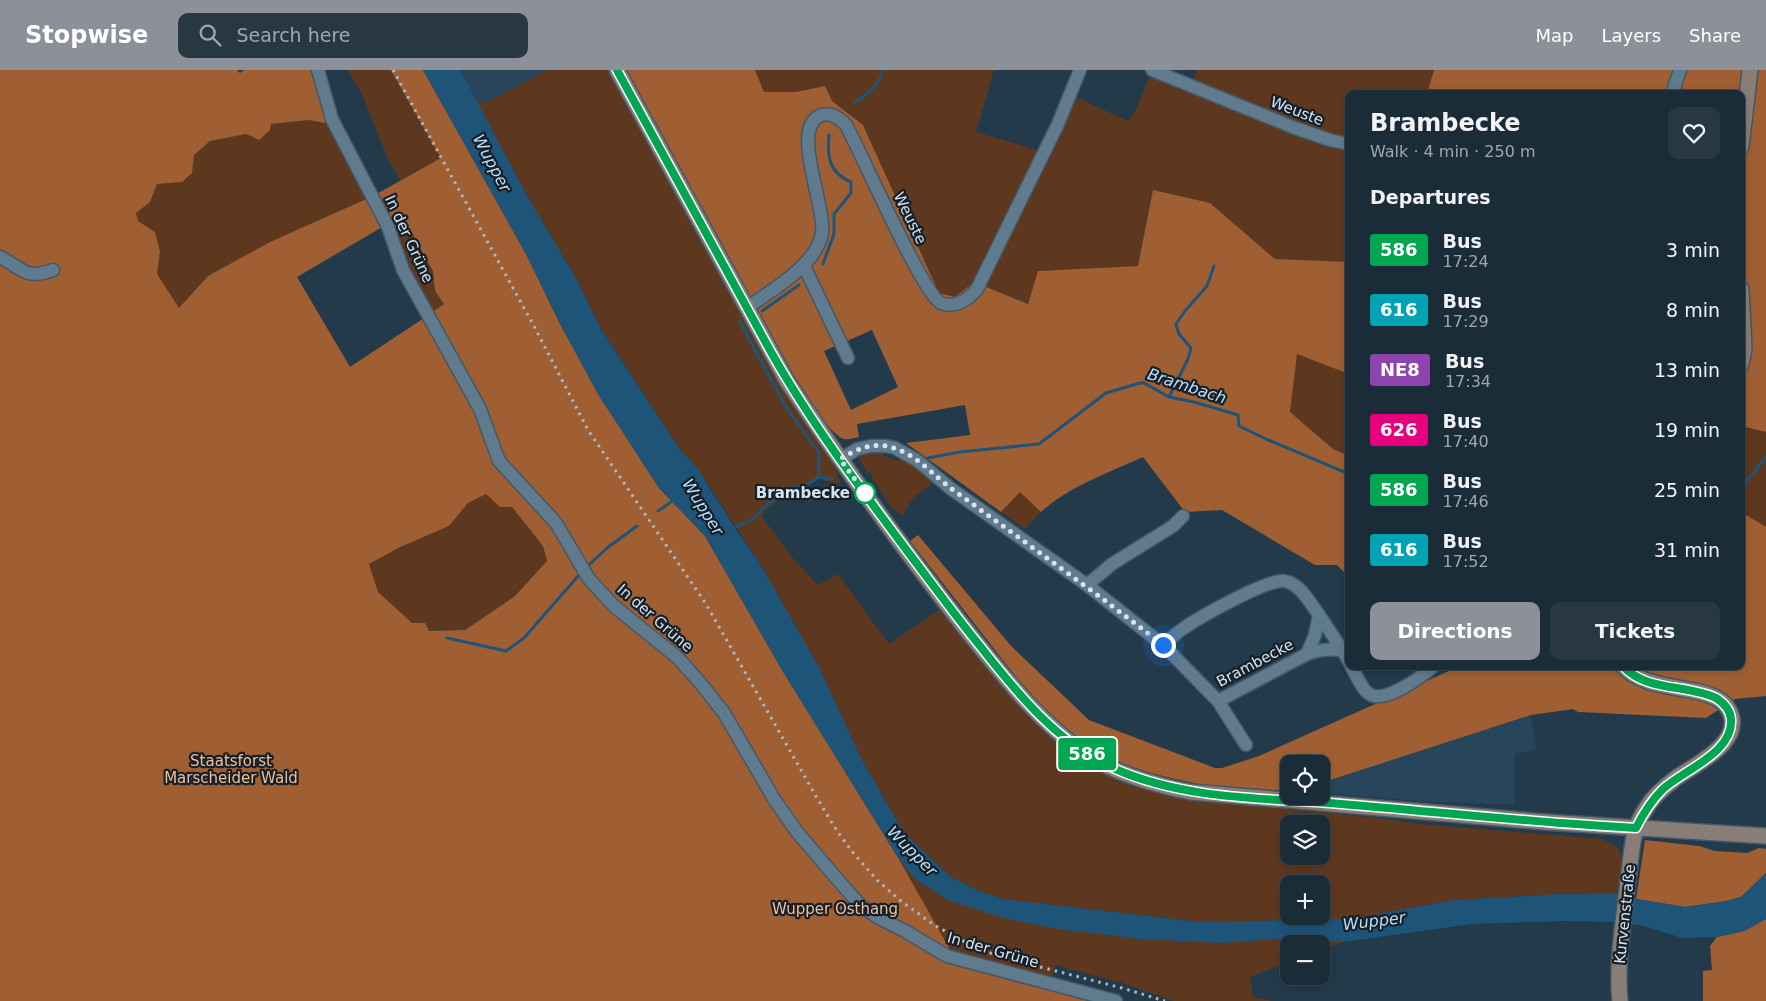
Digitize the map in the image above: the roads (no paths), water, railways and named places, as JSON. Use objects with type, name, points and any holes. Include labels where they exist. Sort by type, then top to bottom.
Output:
[{"type":"main road","points":[[617,70],[787,381],[840,459],[900,542],[1001,673],[1049,725],[1089,756],[1135,778],[1191,792],[1478,817],[1766,836]]},
{"type":"main road","points":[[1745,113],[1750,70]]},
{"type":"main road","name":"Kurvenstraße","points":[[1620,1001],[1619,955],[1636,828],[1649,803],[1663,789],[1711,756],[1722,746],[1730,730],[1731,718],[1726,706],[1718,699],[1694,691],[1639,679],[1626,670]]},
{"type":"street","name":"In der Grüne","points":[[318,70],[332,119],[388,227],[403,270],[480,409],[499,461],[556,524],[589,579],[614,606],[678,658],[702,685],[724,713],[774,799],[797,832],[843,886],[859,904],[877,917],[947,956],[1116,1001]]},
{"type":"street","name":"Weuste","points":[[747,308],[804,266],[822,238],[823,223],[808,152],[809,129],[814,120],[822,115],[831,115],[838,118],[849,130],[919,273],[935,298],[941,303],[956,304],[970,297],[977,288],[1058,124],[1080,70]]},
{"type":"street","name":"Weuste","points":[[1152,70],[1296,128],[1345,143]]},
{"type":"street","points":[[1673,90],[1680,70]]},
{"type":"street","points":[[0,257],[26,274],[38,275],[53,270]]},
{"type":"street","points":[[804,266],[848,358]]},
{"type":"street","name":"Brambecke","points":[[840,459],[857,449],[872,446],[895,448],[908,454],[950,488],[1087,585],[1163,645],[1218,701],[1246,745]]},
{"type":"street","points":[[1087,585],[1112,564],[1174,526],[1183,516]]},
{"type":"street","name":"Brambecke","points":[[1163,645],[1184,628],[1254,590],[1284,581],[1300,590],[1345,656]]},
{"type":"street","name":"Brambecke","points":[[1307,654],[1315,634],[1318,615]]},
{"type":"street","name":"Brambecke","points":[[1218,701],[1320,649],[1331,649],[1345,656]]},
{"type":"street","points":[[1353,670],[1367,693],[1374,696],[1389,695],[1420,678],[1429,670]]},
{"type":"water","name":"Wupper","points":[[423,70],[459,70],[465,79],[529,199],[576,278],[601,329],[679,448],[698,469],[759,562],[819,667],[862,760],[905,834],[951,877],[977,890],[1003,899],[1199,922],[1280,920],[1280,925],[1330,925],[1330,919],[1350,919],[1454,900],[1561,894],[1617,893],[1636,899],[1685,907],[1741,897],[1766,873],[1766,919],[1744,931],[1717,937],[1682,938],[1644,926],[1613,922],[1565,921],[1472,924],[1343,942],[1330,941],[1330,935],[1280,935],[1280,939],[1222,943],[1140,939],[1058,929],[1011,920],[949,901],[914,878],[897,856],[782,670],[705,536],[659,488],[598,394],[559,322],[527,256]]},
{"type":"waterway","points":[[855,102],[873,89],[883,70]]},
{"type":"waterway","points":[[823,264],[834,234],[834,214],[851,193],[851,182],[838,174],[831,163],[829,157],[829,135]]},
{"type":"waterway","points":[[1169,397],[1188,359],[1191,348],[1179,334],[1176,324],[1207,286],[1214,266]]},
{"type":"waterway","points":[[762,311],[799,285]]},
{"type":"waterway","points":[[740,322],[784,404],[819,453],[819,477]]},
{"type":"waterway","name":"Brambach","points":[[928,458],[960,452],[1039,444],[1106,393],[1144,383],[1169,397],[1238,415],[1239,426],[1345,472]]},
{"type":"waterway","name":"Brambecke","points":[[1745,483],[1766,457]]},
{"type":"waterway","name":"Brambach","points":[[731,529],[755,518],[762,509],[787,489],[808,484],[819,477],[832,479]]},
{"type":"waterway","points":[[658,511],[674,500]]},
{"type":"waterway","points":[[590,564],[607,548],[637,526]]},
{"type":"waterway","points":[[447,638],[506,651],[524,638],[579,575]]},
{"type":"railway","points":[[393,70],[535,328],[588,430],[706,604],[817,798],[837,831],[854,854],[878,881],[901,901],[934,925],[967,943],[987,952],[1017,961],[1165,1001]]},
{"type":"place","name":"Brambecke","points":[[865,493]]},
{"type":"park label","name":"Staatsforst Marscheider Wald","points":[[231,770]]},
{"type":"park label","name":"Wupper Osthang","points":[[835,909]]}]
